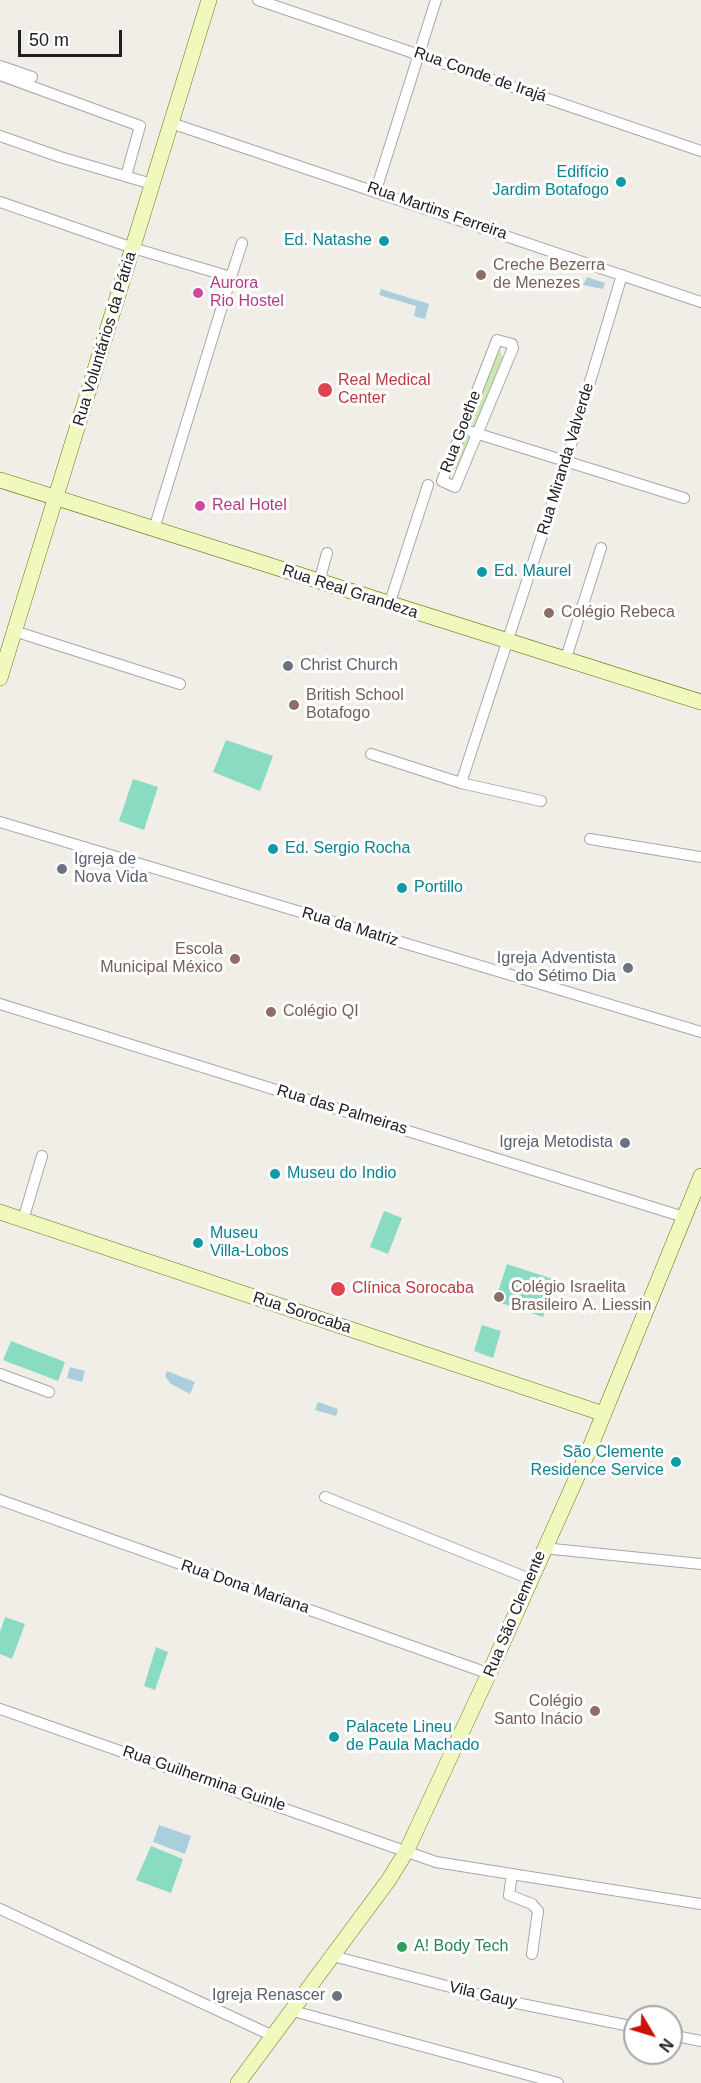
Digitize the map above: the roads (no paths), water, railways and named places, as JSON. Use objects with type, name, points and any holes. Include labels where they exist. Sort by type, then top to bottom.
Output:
[{"type":"main road","name":"Rua Voluntários da Pátria","points":[[0,678],[209,0]]},
{"type":"main road","name":"Rua Real Grandeza","points":[[0,480],[508,643],[701,702]]},
{"type":"main road","name":"Rua São Clemente","points":[[238,2083],[333,1956],[406,1852],[490,1674],[543,1548],[604,1414],[701,1176]]},
{"type":"main road","name":"Rua Sorocaba","points":[[0,1212],[604,1414]]},
{"type":"street","name":"Rua Conde de Irajá","points":[[258,0],[701,151]]},
{"type":"street","points":[[376,190],[436,0]]},
{"type":"street","points":[[0,66],[32,77]]},
{"type":"street","points":[[0,75],[140,126],[126,176]]},
{"type":"street","name":"Rua Martins Ferreira","points":[[171,123],[376,190],[701,302]]},
{"type":"street","points":[[0,136],[152,183]]},
{"type":"street","points":[[0,202],[133,248],[231,277]]},
{"type":"street","points":[[154,529],[242,243]]},
{"type":"street","name":"Rua Miranda Valverde","points":[[460,783],[566,462],[622,275]]},
{"type":"street","name":"Rua Goethe","points":[[497,340],[512,344],[513,348],[478,435],[455,487],[442,481],[497,340]]},
{"type":"street","points":[[462,429],[684,498]]},
{"type":"street","points":[[389,605],[428,485]]},
{"type":"street","points":[[566,661],[601,548]]},
{"type":"street","points":[[319,582],[327,554]]},
{"type":"street","points":[[14,631],[180,684]]},
{"type":"street","points":[[371,754],[460,783],[541,801]]},
{"type":"street","name":"Rua da Matriz","points":[[0,822],[701,1032]]},
{"type":"street","points":[[590,839],[701,856]]},
{"type":"street","name":"Rua das Palmeiras","points":[[0,1004],[684,1217]]},
{"type":"street","points":[[23,1220],[42,1156]]},
{"type":"street","points":[[0,1374],[49,1392]]},
{"type":"street","points":[[325,1497],[530,1579]]},
{"type":"street","name":"Rua Dona Mariana","points":[[0,1500],[490,1674]]},
{"type":"street","points":[[543,1548],[701,1564]]},
{"type":"street","name":"Rua Guilhermina Guinle","points":[[0,1708],[436,1862],[701,1904]]},
{"type":"street","points":[[512,1874],[509,1895],[532,1904],[538,1911],[532,1954]]},
{"type":"street","points":[[0,1909],[273,2036]]},
{"type":"street","name":"Vila Gauy","points":[[333,1956],[492,1998],[623,2025]]},
{"type":"street","points":[[293,2011],[558,2083]]},
{"type":"street","points":[[683,2037],[701,2041]]},
{"type":"water","points":[[587,277],[605,283],[603,289],[583,285]]},
{"type":"water","points":[[381,289],[429,304],[425,319],[414,316],[416,306],[379,295]]},
{"type":"water","points":[[70,1367],[85,1371],[82,1382],[67,1378]]},
{"type":"water","points":[[167,1371],[195,1382],[190,1394],[171,1384],[165,1376]]},
{"type":"water","points":[[318,1402],[338,1409],[336,1416],[315,1410]]},
{"type":"water","points":[[159,1825],[191,1836],[185,1854],[153,1842]]},
{"type":"place","name":"Edifício Jardim Botafogo","points":[[621,182]]},
{"type":"place","name":"Ed. Natashe","points":[[384,241]]},
{"type":"place","name":"Creche Bezerra de Menezes","points":[[481,275]]},
{"type":"place","name":"Aurora Rio Hostel","points":[[198,293]]},
{"type":"place","name":"Real Medical Center","points":[[325,390]]},
{"type":"place","name":"Real Hotel","points":[[200,506]]},
{"type":"place","name":"Ed. Maurel","points":[[482,572]]},
{"type":"place","name":"Colégio Rebeca","points":[[549,613]]},
{"type":"place","name":"Christ Church","points":[[288,666]]},
{"type":"place","name":"British School Botafogo","points":[[294,705]]},
{"type":"place","name":"Ed. Sergio Rocha","points":[[273,849]]},
{"type":"place","name":"Igreja de Nova Vida","points":[[62,869]]},
{"type":"place","name":"Portillo","points":[[402,888]]},
{"type":"place","name":"Escola Municipal México","points":[[235,959]]},
{"type":"place","name":"Igreja Adventista do Sétimo Dia","points":[[628,968]]},
{"type":"place","name":"Colégio QI","points":[[271,1012]]},
{"type":"place","name":"Igreja Metodista","points":[[625,1143]]},
{"type":"place","name":"Museu do Indio","points":[[275,1174]]},
{"type":"place","name":"Museu Villa-Lobos","points":[[198,1243]]},
{"type":"place","name":"Clínica Sorocaba","points":[[338,1289]]},
{"type":"place","name":"Colégio Israelita Brasileiro A. Liessin","points":[[499,1297]]},
{"type":"place","name":"São Clemente Residence Service","points":[[676,1462]]},
{"type":"place","name":"Colégio Santo Inácio","points":[[595,1711]]},
{"type":"place","name":"Palacete Lineu de Paula Machado","points":[[334,1737]]},
{"type":"place","name":"A! Body Tech","points":[[402,1947]]},
{"type":"place","name":"Igreja Renascer","points":[[337,1996]]}]
